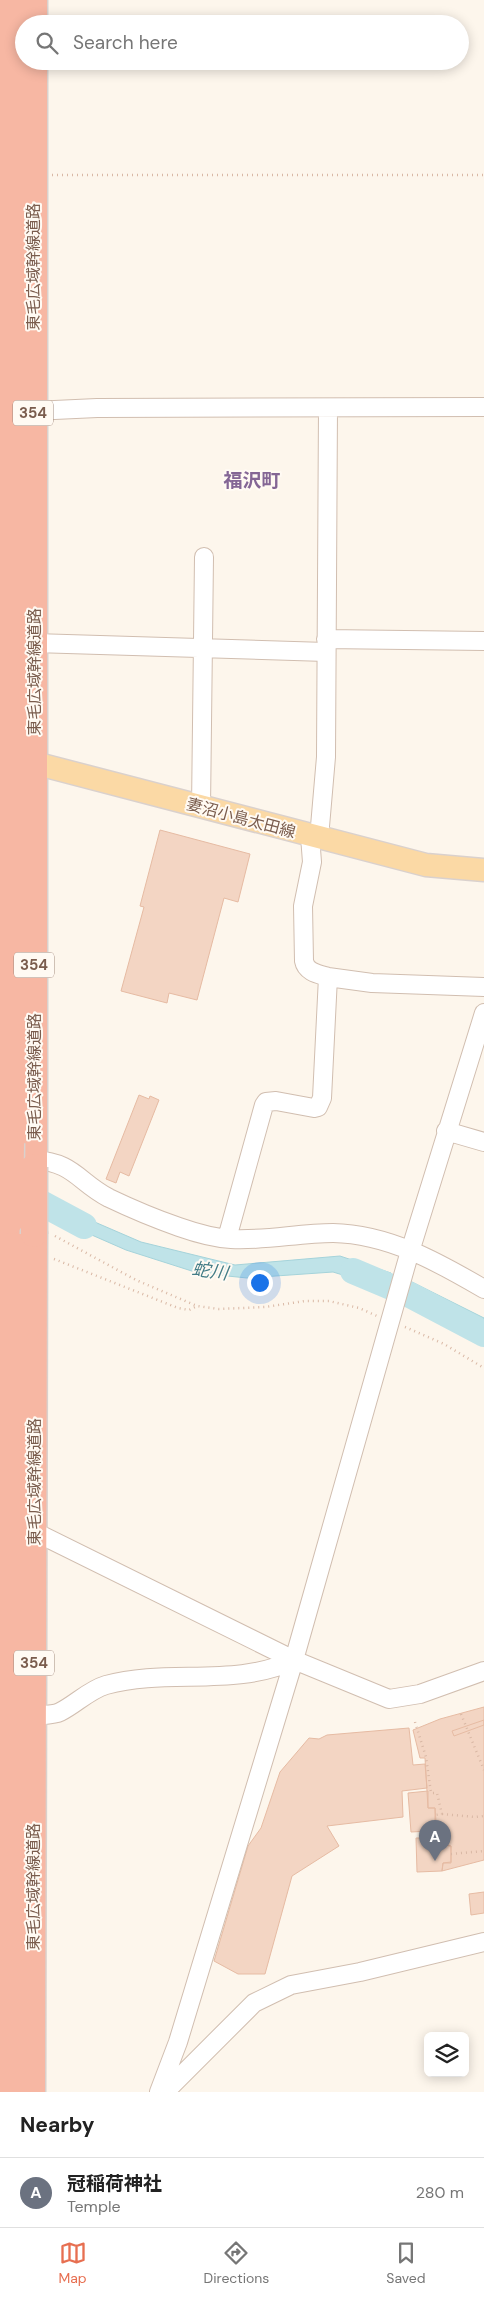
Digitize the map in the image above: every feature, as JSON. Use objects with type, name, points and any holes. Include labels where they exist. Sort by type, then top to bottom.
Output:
[{"type":"highway","name":"東毛広域幹線道路","points":[[10,2092],[15,1722],[15,1522],[20,1228],[11,1143],[15,759],[15,177],[11,0]]},
{"type":"highway","points":[[34,0],[34,15]]},
{"type":"highway","name":"東毛広域幹線道路","points":[[15,177],[33,70]]},
{"type":"highway","name":"東毛広域幹線道路","points":[[15,411],[34,643],[15,759],[34,1163],[20,1228]]},
{"type":"highway","name":"東毛広域幹線道路","points":[[15,1722],[32,2092]]},
{"type":"main road","name":"妻沼小島太田線","points":[[15,759],[426,865],[484,870]]},
{"type":"street","points":[[15,411],[97,408],[484,407]]},
{"type":"street","points":[[328,408],[326,757],[312,862],[303,906],[305,967],[328,977],[372,983],[484,987]]},
{"type":"street","points":[[201,808],[204,557]]},
{"type":"street","points":[[34,643],[203,649],[484,641]]},
{"type":"street","points":[[230,1239],[229,1231],[266,1102],[276,1101],[310,1109],[318,1107],[321,1102],[328,977]]},
{"type":"street","points":[[159,2092],[178,2042],[294,1660],[409,1254],[446,1130],[484,1013]]},
{"type":"street","points":[[446,1130],[484,1142]]},
{"type":"street","points":[[34,1163],[61,1164],[108,1197],[140,1212],[203,1235],[230,1239],[334,1233],[389,1243],[484,1289]]},
{"type":"street","points":[[15,1522],[294,1660],[389,1699],[420,1694],[484,1671]]},
{"type":"street","points":[[15,1722],[59,1713],[85,1695],[106,1685],[160,1677],[241,1675],[276,1669],[294,1660]]},
{"type":"street","points":[[165,2092],[254,2003],[291,1985],[360,1972],[484,1942]]},
{"type":"path","points":[[15,177],[484,174]]},
{"type":"path","points":[[20,1228],[197,1306],[219,1309],[265,1307],[305,1301],[329,1301],[359,1308],[390,1320],[444,1344],[484,1368]]},
{"type":"path","points":[[50,1259],[56,1259],[118,1286],[178,1308],[189,1310],[197,1306]]},
{"type":"path","points":[[462,1714],[484,1770]]},
{"type":"path","points":[[415,1722],[426,1757],[431,1793],[437,1793],[442,1814]]},
{"type":"path","points":[[435,1815],[484,1816]]},
{"type":"path","points":[[451,1854],[484,1851]]},
{"type":"water","points":[[53,1204],[141,1242],[235,1265],[340,1256],[391,1273],[385,1288],[333,1272],[247,1278],[198,1273],[126,1250],[53,1218]]},
{"type":"water","points":[[410,1281],[484,1318],[484,1338],[445,1316],[405,1297]]},
{"type":"building","points":[[160,830],[250,854],[238,902],[224,898],[197,1000],[169,993],[167,1003],[121,991],[144,907],[140,906]]},
{"type":"building","points":[[139,1095],[149,1099],[150,1096],[159,1100],[129,1176],[120,1172],[116,1183],[106,1179]]},
{"type":"building","points":[[484,1707],[484,1860],[442,1871],[443,1863],[451,1862],[451,1846],[444,1845],[444,1838],[435,1838],[435,1808],[428,1808],[425,1758],[420,1758],[413,1730],[440,1719]]},
{"type":"building","points":[[484,1720],[484,1725],[454,1736],[452,1731]]},
{"type":"building","points":[[409,1728],[413,1765],[425,1764],[427,1788],[402,1791],[403,1817],[327,1826],[339,1846],[292,1876],[265,1974],[238,1974],[214,1961],[248,1846],[261,1828],[280,1772],[309,1738],[319,1739],[327,1735]]},
{"type":"building","points":[[428,1791],[428,1808],[435,1808],[436,1821],[430,1822],[430,1831],[411,1832],[408,1793]]},
{"type":"building","points":[[416,1838],[444,1838],[444,1845],[451,1846],[451,1863],[443,1863],[442,1871],[417,1872]]},
{"type":"building","points":[[484,1892],[484,1913],[471,1915],[469,1894]]},
{"type":"waterway","name":"蛇川","points":[[15,1189],[84,1226]]},
{"type":"waterway","name":"蛇川","points":[[353,1271],[410,1295],[484,1334]]},
{"type":"place","name":"冠稲荷神社","points":[[435,1861]]},
{"type":"district","name":"福沢町","points":[[252,480]]}]
